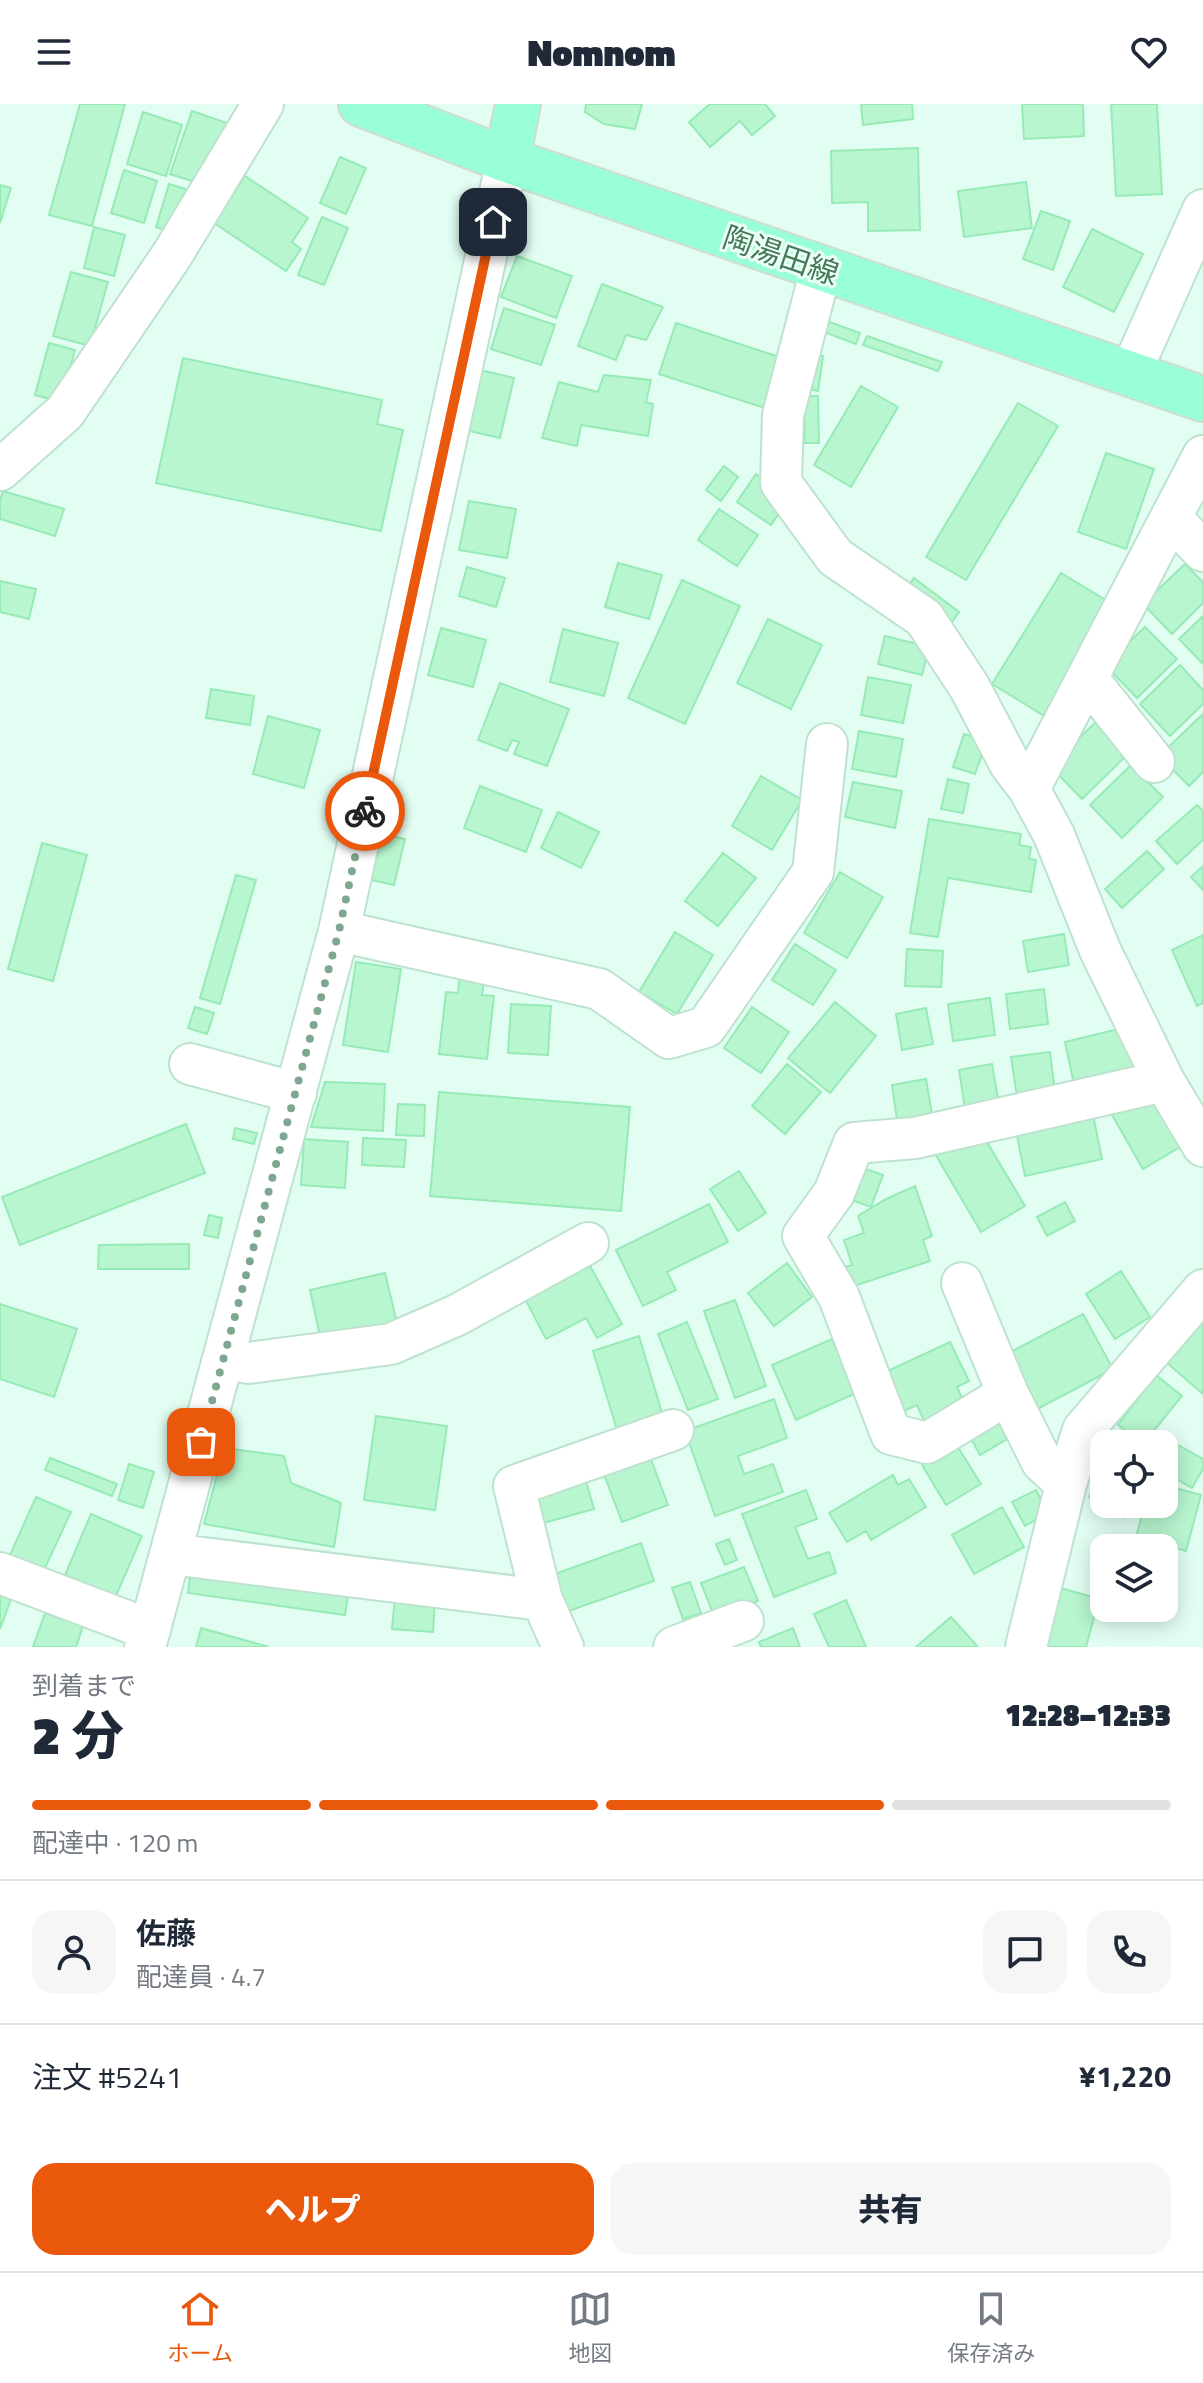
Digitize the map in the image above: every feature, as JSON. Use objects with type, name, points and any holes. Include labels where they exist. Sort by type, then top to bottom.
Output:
[{"type":"main road","name":"陶湯田線","points":[[361,104],[507,160],[1203,399]]},
{"type":"main road","points":[[507,160],[518,104]]},
{"type":"street","points":[[0,470],[65,412],[172,255],[263,104]]},
{"type":"street","points":[[0,1573],[148,1639],[339,931],[507,160]]},
{"type":"street","points":[[1130,374],[1203,210]]},
{"type":"street","points":[[821,269],[783,415],[781,483],[835,557],[924,618],[970,688],[1010,764],[1029,789],[1054,835],[1100,950],[1164,1081],[1203,1146]]},
{"type":"street","points":[[1029,789],[1203,456]]},
{"type":"street","points":[[1171,518],[1203,551]]},
{"type":"street","points":[[1087,678],[1154,762]]},
{"type":"street","points":[[339,931],[599,989],[669,1038],[706,1027],[813,872],[827,744]]},
{"type":"street","points":[[190,1064],[296,1093]]},
{"type":"street","points":[[1008,1394],[927,1443],[891,1434],[839,1297],[803,1236],[834,1193],[854,1143],[915,1138],[1164,1081]]},
{"type":"street","points":[[224,1358],[248,1363],[391,1344],[457,1315],[588,1243]]},
{"type":"street","points":[[962,1283],[1008,1394],[1042,1462],[1066,1484]]},
{"type":"street","points":[[1026,1647],[1066,1484],[1083,1430],[1203,1290]]},
{"type":"street","points":[[563,1647],[542,1600],[514,1486],[673,1430]]},
{"type":"street","points":[[171,1554],[542,1600]]},
{"type":"street","points":[[674,1647],[743,1621]]},
{"type":"building","points":[[80,104],[125,104],[92,226],[49,215]]},
{"type":"building","points":[[586,104],[642,104],[635,129],[604,124],[585,112]]},
{"type":"building","points":[[710,104],[765,104],[775,116],[752,135],[740,121],[710,147],[689,122]]},
{"type":"building","points":[[861,104],[912,104],[913,119],[863,125]]},
{"type":"building","points":[[1022,104],[1083,104],[1084,136],[1024,139]]},
{"type":"building","points":[[1111,104],[1157,104],[1162,194],[1116,196]]},
{"type":"building","points":[[192,111],[230,124],[208,186],[170,174]]},
{"type":"building","points":[[143,112],[182,125],[166,176],[127,164]]},
{"type":"building","points":[[918,148],[920,230],[868,231],[868,202],[832,203],[831,151]]},
{"type":"building","points":[[340,157],[366,168],[346,214],[320,203]]},
{"type":"building","points":[[124,170],[157,181],[144,223],[111,213]]},
{"type":"building","points":[[245,176],[308,218],[292,242],[301,249],[286,271],[214,223]]},
{"type":"building","points":[[1026,182],[1032,228],[964,237],[958,191]]},
{"type":"building","points":[[169,184],[189,190],[176,233],[156,227]]},
{"type":"building","points":[[0,185],[11,188],[0,223]]},
{"type":"building","points":[[1041,211],[1070,221],[1053,270],[1023,259]]},
{"type":"building","points":[[322,217],[348,228],[324,285],[298,275]]},
{"type":"building","points":[[94,227],[125,235],[114,276],[84,268]]},
{"type":"building","points":[[1092,229],[1143,254],[1114,312],[1063,287]]},
{"type":"building","points":[[517,256],[572,276],[556,318],[501,297]]},
{"type":"building","points":[[71,272],[108,282],[90,346],[53,336]]},
{"type":"building","points":[[602,284],[663,307],[646,340],[626,335],[616,360],[578,346]]},
{"type":"building","points":[[504,308],[555,325],[541,365],[491,349]]},
{"type":"building","points":[[824,320],[860,333],[856,344],[821,331]]},
{"type":"building","points":[[676,323],[782,358],[765,408],[659,374]]},
{"type":"building","points":[[867,336],[942,362],[938,371],[863,345]]},
{"type":"building","points":[[49,343],[75,350],[61,402],[35,395]]},
{"type":"building","points":[[814,354],[823,356],[818,391],[809,389]]},
{"type":"building","points":[[183,358],[382,400],[377,424],[403,430],[381,531],[156,483]]},
{"type":"building","points":[[476,369],[514,378],[500,438],[461,429]]},
{"type":"building","points":[[604,375],[651,380],[646,402],[653,404],[648,436],[581,425],[577,446],[542,438],[559,382],[598,392]]},
{"type":"building","points":[[861,386],[898,407],[851,487],[814,465]]},
{"type":"building","points":[[804,396],[818,396],[819,443],[805,443]]},
{"type":"building","points":[[1018,403],[1058,426],[966,580],[926,557]]},
{"type":"building","points":[[1106,453],[1154,469],[1126,549],[1078,532]]},
{"type":"building","points":[[724,466],[738,477],[721,501],[706,490]]},
{"type":"building","points":[[756,474],[790,497],[771,525],[737,502]]},
{"type":"building","points":[[3,491],[64,509],[55,536],[0,519]]},
{"type":"building","points":[[469,501],[516,509],[507,558],[459,550]]},
{"type":"building","points":[[719,509],[758,535],[737,566],[698,540]]},
{"type":"building","points":[[618,563],[662,575],[649,619],[605,607]]},
{"type":"building","points":[[1185,564],[1203,582],[1203,603],[1172,634],[1143,604]]},
{"type":"building","points":[[467,567],[505,578],[496,607],[459,596]]},
{"type":"building","points":[[1061,573],[1114,605],[1046,717],[992,684]]},
{"type":"building","points":[[914,578],[959,612],[952,622],[906,589]]},
{"type":"building","points":[[682,580],[740,606],[685,724],[628,698]]},
{"type":"building","points":[[0,581],[36,589],[29,619],[0,612]]},
{"type":"building","points":[[1203,616],[1203,664],[1179,639]]},
{"type":"building","points":[[768,619],[822,645],[791,709],[737,683]]},
{"type":"building","points":[[1145,627],[1177,659],[1137,698],[1105,665]]},
{"type":"building","points":[[441,628],[486,640],[473,687],[428,675]]},
{"type":"building","points":[[563,629],[618,643],[604,696],[550,682]]},
{"type":"building","points":[[885,636],[929,647],[922,675],[878,664]]},
{"type":"building","points":[[1180,665],[1203,690],[1203,704],[1170,736],[1140,704]]},
{"type":"building","points":[[868,677],[911,685],[903,723],[861,715]]},
{"type":"building","points":[[500,683],[569,709],[547,766],[514,754],[519,742],[512,740],[507,751],[478,740]]},
{"type":"building","points":[[211,689],[254,696],[250,725],[206,718]]},
{"type":"building","points":[[1203,714],[1203,772],[1189,786],[1159,756]]},
{"type":"building","points":[[268,716],[320,730],[304,788],[253,774]]},
{"type":"building","points":[[1098,720],[1130,752],[1082,799],[1050,766]]},
{"type":"building","points":[[859,731],[903,739],[896,777],[852,769]]},
{"type":"building","points":[[964,734],[987,741],[975,774],[953,767]]},
{"type":"building","points":[[1131,765],[1163,797],[1122,838],[1090,805]]},
{"type":"building","points":[[761,776],[802,800],[772,850],[732,826]]},
{"type":"building","points":[[948,779],[969,784],[963,813],[941,809]]},
{"type":"building","points":[[853,782],[902,791],[895,828],[845,817]]},
{"type":"building","points":[[480,786],[542,810],[526,852],[464,828]]},
{"type":"building","points":[[1197,805],[1203,811],[1203,840],[1177,864],[1156,841]]},
{"type":"building","points":[[558,812],[599,832],[581,868],[541,848]]},
{"type":"building","points":[[929,819],[1021,834],[1019,845],[1031,847],[1029,859],[1036,860],[1031,892],[948,878],[938,937],[910,933]]},
{"type":"building","points":[[378,833],[405,839],[394,885],[367,879]]},
{"type":"building","points":[[42,843],[87,855],[53,981],[8,969]]},
{"type":"building","points":[[1147,851],[1164,869],[1122,908],[1105,889]]},
{"type":"building","points":[[723,853],[756,878],[718,926],[685,901]]},
{"type":"building","points":[[1203,866],[1203,890],[1191,877]]},
{"type":"building","points":[[840,872],[883,897],[847,958],[804,933]]},
{"type":"building","points":[[236,875],[256,880],[220,1004],[200,998]]},
{"type":"building","points":[[675,932],[713,955],[677,1014],[639,992]]},
{"type":"building","points":[[1064,934],[1069,965],[1028,972],[1023,941]]},
{"type":"building","points":[[1203,935],[1203,1003],[1197,1006],[1172,950]]},
{"type":"building","points":[[795,944],[836,970],[813,1005],[772,980]]},
{"type":"building","points":[[907,949],[943,951],[941,987],[905,986]]},
{"type":"building","points":[[356,962],[401,969],[388,1052],[343,1045]]},
{"type":"building","points":[[460,972],[485,975],[482,995],[494,996],[487,1059],[439,1054],[446,992],[458,993]]},
{"type":"building","points":[[1044,989],[1048,1024],[1010,1029],[1006,994]]},
{"type":"building","points":[[990,998],[995,1035],[953,1041],[948,1004]]},
{"type":"building","points":[[835,1002],[876,1036],[830,1093],[788,1058]]},
{"type":"building","points":[[511,1004],[551,1006],[548,1055],[508,1053]]},
{"type":"building","points":[[195,1007],[214,1013],[207,1034],[188,1028]]},
{"type":"building","points":[[752,1007],[789,1032],[761,1073],[724,1048]]},
{"type":"building","points":[[926,1008],[933,1044],[902,1050],[896,1014]]},
{"type":"building","points":[[1127,1027],[1136,1070],[1074,1084],[1065,1042]]},
{"type":"building","points":[[1050,1052],[1055,1092],[1017,1097],[1011,1057]]},
{"type":"building","points":[[787,1064],[821,1092],[785,1134],[752,1106]]},
{"type":"building","points":[[992,1064],[1000,1110],[966,1115],[959,1070]]},
{"type":"building","points":[[926,1079],[932,1114],[897,1120],[892,1085]]},
{"type":"building","points":[[325,1082],[385,1084],[383,1131],[311,1127]]},
{"type":"building","points":[[1155,1091],[1185,1144],[1143,1169],[1112,1115]]},
{"type":"building","points":[[439,1092],[630,1107],[621,1211],[430,1196]]},
{"type":"building","points":[[398,1104],[425,1105],[424,1136],[396,1135]]},
{"type":"building","points":[[1092,1110],[1102,1159],[1025,1176],[1015,1126]]},
{"type":"building","points":[[186,1124],[205,1173],[20,1245],[2,1197]]},
{"type":"building","points":[[978,1127],[1025,1206],[981,1232],[934,1152]]},
{"type":"building","points":[[235,1128],[257,1133],[254,1144],[233,1139]]},
{"type":"building","points":[[363,1138],[406,1140],[404,1167],[362,1165]]},
{"type":"building","points":[[304,1139],[348,1142],[345,1188],[301,1185]]},
{"type":"building","points":[[860,1167],[883,1175],[871,1207],[848,1199]]},
{"type":"building","points":[[739,1171],[766,1213],[738,1231],[710,1189]]},
{"type":"building","points":[[915,1186],[932,1236],[923,1240],[930,1261],[848,1288],[842,1268],[852,1265],[844,1240],[864,1233],[858,1216]]},
{"type":"building","points":[[1065,1202],[1075,1221],[1047,1236],[1037,1217]]},
{"type":"building","points":[[709,1204],[728,1242],[667,1272],[676,1290],[643,1306],[616,1250]]},
{"type":"building","points":[[209,1215],[222,1218],[218,1238],[204,1235]]},
{"type":"building","points":[[189,1244],[189,1269],[98,1269],[99,1245]]},
{"type":"building","points":[[787,1263],[812,1297],[774,1326],[748,1293]]},
{"type":"building","points":[[589,1264],[622,1324],[597,1338],[586,1318],[546,1339],[525,1299]]},
{"type":"building","points":[[1121,1271],[1150,1317],[1115,1339],[1086,1294]]},
{"type":"building","points":[[385,1273],[397,1323],[321,1341],[310,1290]]},
{"type":"building","points":[[735,1300],[766,1386],[735,1398],[704,1311]]},
{"type":"building","points":[[0,1304],[77,1329],[54,1397],[0,1379]]},
{"type":"building","points":[[1083,1314],[1113,1369],[1032,1412],[1003,1356]]},
{"type":"building","points":[[687,1322],[718,1399],[688,1410],[658,1334]]},
{"type":"building","points":[[1203,1322],[1203,1394],[1167,1363]]},
{"type":"building","points":[[639,1336],[663,1416],[617,1430],[593,1351]]},
{"type":"building","points":[[832,1339],[856,1393],[796,1420],[772,1365]]},
{"type":"building","points":[[950,1342],[969,1381],[957,1387],[964,1403],[924,1421],[917,1405],[897,1414],[879,1375]]},
{"type":"building","points":[[1156,1375],[1182,1396],[1154,1430],[1125,1430],[1118,1425]]},
{"type":"building","points":[[774,1399],[787,1438],[738,1456],[744,1474],[773,1464],[783,1492],[715,1516],[685,1431]]},
{"type":"building","points":[[376,1416],[447,1426],[435,1510],[364,1500]]},
{"type":"building","points":[[996,1418],[1007,1439],[980,1455],[968,1433]]},
{"type":"building","points":[[956,1444],[981,1484],[946,1505],[922,1465]]},
{"type":"building","points":[[1178,1445],[1203,1459],[1203,1469],[1192,1488],[1178,1480]]},
{"type":"building","points":[[224,1448],[284,1456],[291,1483],[341,1503],[334,1547],[204,1524]]},
{"type":"building","points":[[648,1451],[668,1505],[622,1522],[602,1469]]},
{"type":"building","points":[[50,1458],[117,1484],[112,1496],[45,1470]]},
{"type":"building","points":[[129,1464],[154,1472],[143,1508],[118,1500]]},
{"type":"building","points":[[584,1474],[594,1509],[536,1525],[526,1492]]},
{"type":"building","points":[[893,1475],[898,1485],[909,1479],[926,1507],[871,1540],[866,1531],[847,1542],[829,1513]]},
{"type":"building","points":[[1178,1489],[1201,1495],[1186,1551],[1178,1549],[1178,1534],[1137,1534],[1141,1518],[1178,1518]]},
{"type":"building","points":[[806,1490],[817,1519],[795,1527],[808,1559],[829,1552],[836,1573],[774,1597],[742,1514]]},
{"type":"building","points":[[1036,1490],[1048,1513],[1025,1526],[1012,1502]]},
{"type":"building","points":[[36,1497],[71,1512],[44,1570],[10,1555]]},
{"type":"building","points":[[1002,1507],[1024,1547],[974,1574],[952,1535]]},
{"type":"building","points":[[91,1514],[142,1536],[116,1596],[65,1575]]},
{"type":"building","points":[[729,1539],[737,1560],[725,1565],[716,1544]]},
{"type":"building","points":[[641,1543],[654,1581],[563,1613],[549,1576]]},
{"type":"building","points":[[744,1567],[758,1601],[715,1618],[701,1583]]},
{"type":"building","points":[[191,1568],[349,1590],[345,1615],[188,1593]]},
{"type":"building","points":[[690,1582],[701,1613],[683,1619],[672,1588]]},
{"type":"building","points":[[1057,1587],[1090,1596],[1090,1622],[1093,1622],[1086,1647],[1041,1647]]},
{"type":"building","points":[[0,1590],[13,1594],[0,1629]]},
{"type":"building","points":[[395,1596],[435,1599],[433,1632],[392,1629]]},
{"type":"building","points":[[846,1600],[866,1647],[829,1647],[814,1614]]},
{"type":"building","points":[[45,1613],[83,1626],[76,1647],[33,1647]]},
{"type":"building","points":[[951,1617],[978,1647],[916,1647]]},
{"type":"building","points":[[201,1628],[269,1647],[196,1647]]},
{"type":"building","points":[[793,1628],[800,1647],[761,1647],[759,1642]]},
{"type":"way so far","points":[[201,1442],[339,931],[365,811]]},
{"type":"route","points":[[365,811],[493,222]]}]
